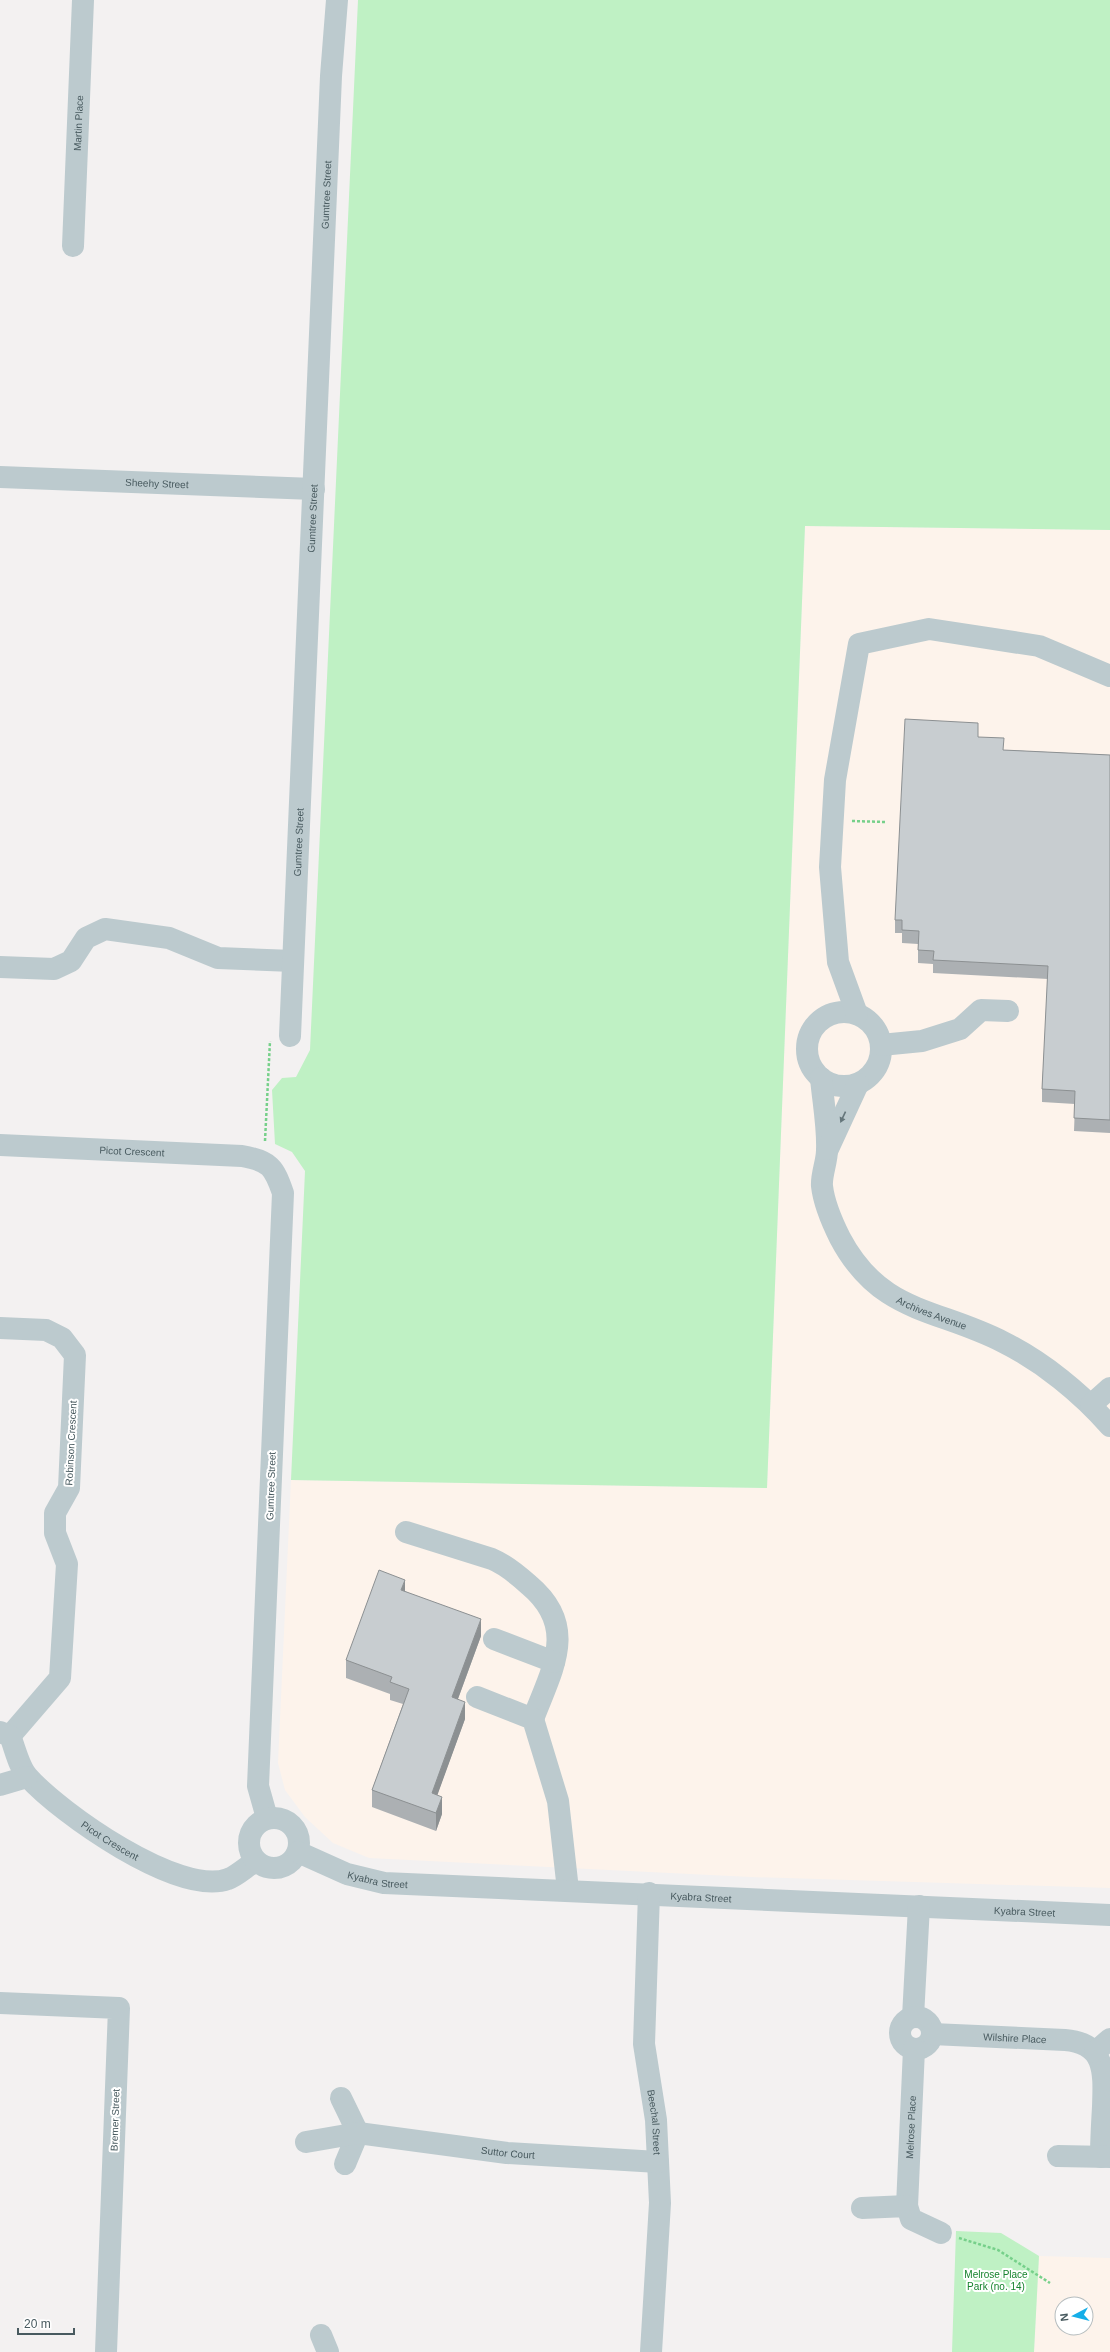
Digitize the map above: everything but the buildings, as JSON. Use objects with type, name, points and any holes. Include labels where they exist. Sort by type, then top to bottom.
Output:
[{"type":"street","name":"Martin Place","points":[[73,246],[83,0]]},
{"type":"street","name":"Gumtree Street","points":[[280,1037],[293,961],[331,76],[337,0]]},
{"type":"street","name":"Sheehy Street","points":[[0,477],[314,489]]},
{"type":"street","points":[[829,1015],[838,962],[830,867],[831,820],[835,780],[859,644],[929,629],[1039,646],[1110,676]]},
{"type":"street","points":[[0,967],[54,969],[71,961],[86,938],[105,929],[169,938],[218,958],[293,961]]},
{"type":"street","points":[[838,962],[857,1014]]},
{"type":"street","points":[[882,1045],[922,1041],[960,1029],[981,1010],[1008,1011]]},
{"type":"street","points":[[820,1078],[836,1086],[845,1087],[858,1084],[870,1076],[880,1061],[882,1045],[873,1025],[857,1014],[847,1012],[829,1015],[818,1023],[808,1041],[809,1061],[820,1078],[827,1150]]},
{"type":"street","points":[[827,1150],[858,1084]]},
{"type":"street","name":"Picot Crescent","points":[[0,1145],[242,1156],[263,1160]]},
{"type":"street","name":"Archives Avenue","points":[[827,1150],[822,1186],[832,1220],[850,1256],[877,1286],[908,1306],[1002,1342],[1033,1360],[1091,1405],[1110,1426]]},
{"type":"street","name":"Gumtree Street","points":[[263,1160],[277,1175],[283,1194],[258,1786],[267,1818]]},
{"type":"street","name":"Robinson Crescent","points":[[0,1328],[46,1330],[62,1338],[75,1355],[69,1488],[55,1514],[55,1533],[67,1564],[60,1678],[5,1734]]},
{"type":"street","points":[[1091,1405],[1110,1388]]},
{"type":"street","points":[[406,1532],[492,1558],[504,1564],[539,1593],[549,1605],[556,1618],[558,1634],[554,1662],[533,1719],[558,1801],[568,1890]]},
{"type":"street","points":[[494,1639],[554,1662]]},
{"type":"street","points":[[477,1697],[533,1719]]},
{"type":"street","name":"Picot Crescent","points":[[5,1734],[27,1776],[88,1828],[135,1857],[176,1874],[206,1882],[228,1879],[256,1861]]},
{"type":"street","points":[[0,1785],[27,1776]]},
{"type":"street","points":[[267,1818],[278,1818],[292,1825],[299,1839],[298,1852],[292,1861],[278,1868],[270,1868],[256,1861],[250,1850],[249,1838],[256,1824],[267,1818]]},
{"type":"street","name":"Kyabra Street","points":[[298,1852],[347,1874],[384,1883],[1110,1915]]},
{"type":"street","name":"Beechal Street","points":[[650,1894],[644,2044],[656,2120],[660,2203],[651,2352]]},
{"type":"street","points":[[913,2016],[919,1906]]},
{"type":"street","name":"Bremer Street","points":[[0,2003],[119,2008],[106,2352]]},
{"type":"street","points":[[913,2016],[922,2017],[931,2026],[932,2034],[928,2044],[922,2048],[914,2049],[905,2044],[900,2033],[905,2021],[913,2016]]},
{"type":"street","name":"Wilshire Place","points":[[932,2034],[1076,2041],[1102,2045],[1101,2064],[1104,2079],[1105,2157],[1058,2156]]},
{"type":"street","name":"Melrose Place","points":[[907,2206],[914,2049]]},
{"type":"street","points":[[341,2098],[358,2133],[345,2164]]},
{"type":"street","name":"Suttor Court","points":[[306,2142],[358,2133],[507,2153],[658,2162]]},
{"type":"street","points":[[862,2208],[907,2206],[912,2219],[942,2233]]},
{"type":"path","points":[[263,1160],[280,1037]]},
{"type":"path","points":[[942,2233],[998,2250],[1050,2283]]},
{"type":"shaded area","points":[[805,526],[1110,530],[1110,1888],[751,1877],[369,1858],[333,1843],[305,1817],[285,1790],[278,1763],[291,1480],[767,1488]]},
{"type":"shaded area","points":[[1039,2256],[1110,2258],[1110,2352],[1034,2352]]},
{"type":"green space","points":[[358,0],[1110,0],[1110,530],[805,526],[767,1488],[291,1480],[305,1171],[292,1152],[275,1144],[272,1090],[282,1078],[296,1077],[310,1050]]},
{"type":"green space","name":"Melrose Place Park (no. 14)","points":[[956,2231],[1001,2233],[1039,2256],[1034,2352],[952,2352]]}]
